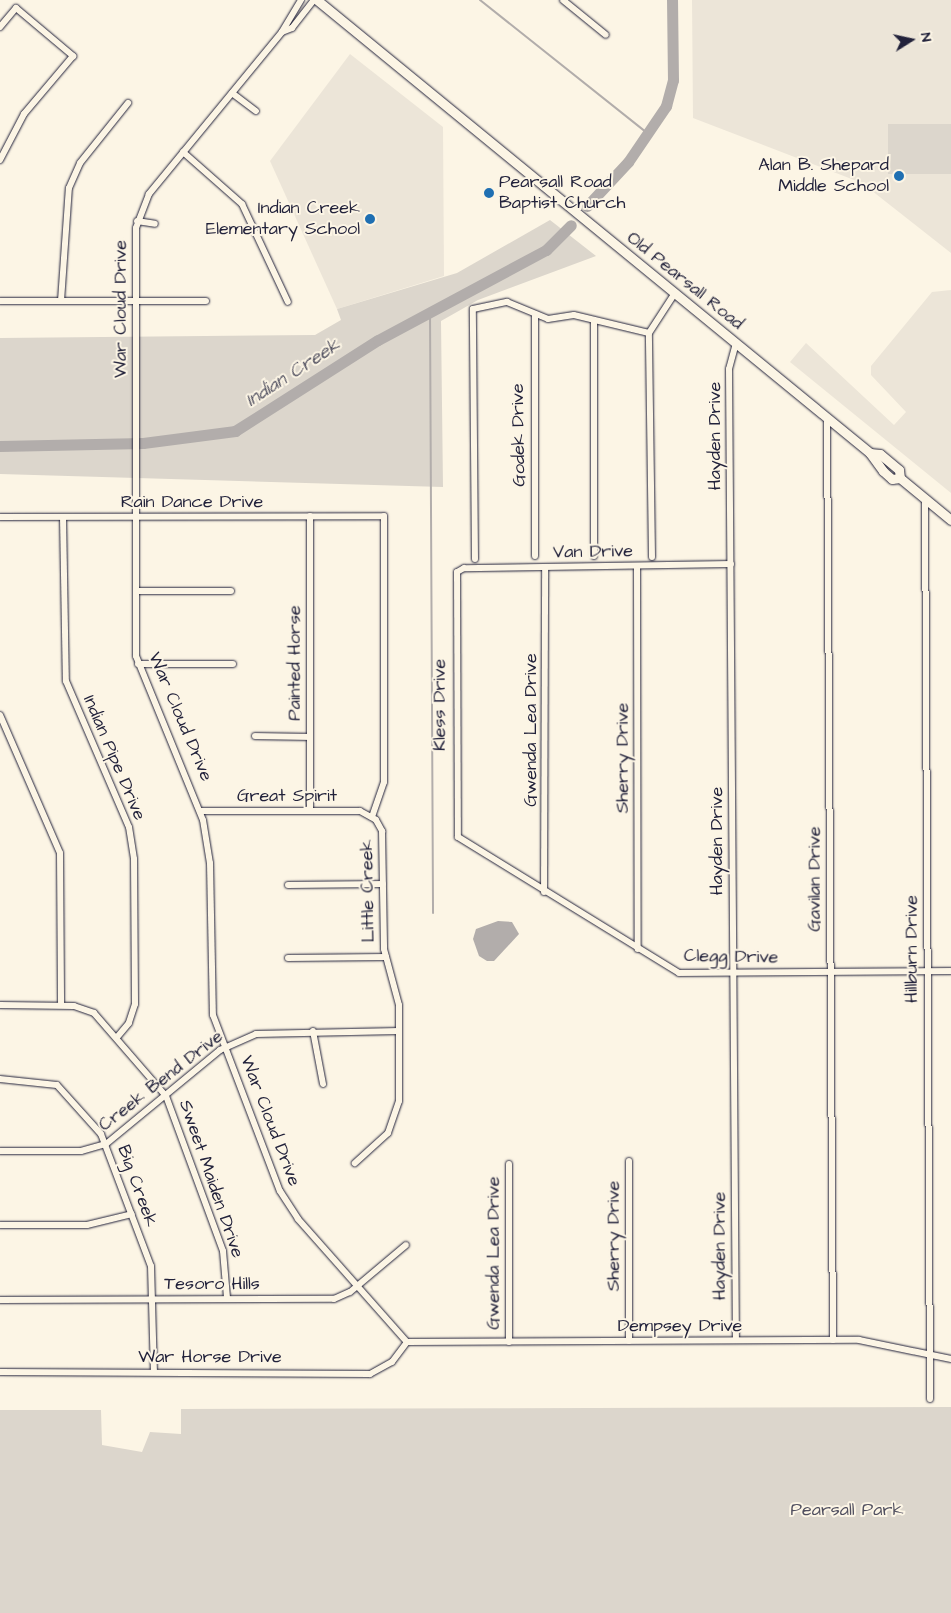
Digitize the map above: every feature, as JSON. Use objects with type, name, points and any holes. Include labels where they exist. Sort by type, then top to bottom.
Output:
[{"type":"main road","name":"Old Pearsall Road","points":[[315,0],[870,453],[872,463],[883,472],[892,479],[900,478],[951,520]]},
{"type":"street","name":"War Cloud Drive","points":[[300,0],[282,32],[149,194],[137,222],[135,302],[138,664],[201,811],[210,864],[210,995],[226,1046],[286,1204],[407,1342]]},
{"type":"street","name":"War Cloud Drive","points":[[282,32],[292,28],[315,0]]},
{"type":"street","points":[[563,0],[606,35]]},
{"type":"street","points":[[0,27],[16,8],[73,56],[24,114],[0,160]]},
{"type":"street","points":[[232,92],[256,111]]},
{"type":"street","points":[[61,301],[68,188],[80,163],[128,103]]},
{"type":"street","points":[[183,152],[242,204],[288,302]]},
{"type":"street","points":[[137,222],[154,224]]},
{"type":"street","points":[[652,557],[649,333],[675,293]]},
{"type":"street","points":[[0,301],[206,301]]},
{"type":"street","points":[[475,559],[473,309],[507,302],[548,318],[574,315],[594,322],[649,333]]},
{"type":"street","name":"Godek Drive","points":[[535,314],[536,556]]},
{"type":"street","points":[[594,322],[594,556]]},
{"type":"street","name":"Hayden Drive","points":[[736,343],[729,369],[736,1340]]},
{"type":"street","name":"Gavilan Drive","points":[[827,418],[833,1340]]},
{"type":"street","name":"Hillburn Drive","points":[[925,498],[930,1399]]},
{"type":"street","name":"Painted Horse","points":[[310,516],[310,810]]},
{"type":"street","name":"Rain Dance Drive","points":[[0,517],[384,516]]},
{"type":"street","name":"Little Creek","points":[[355,1163],[379,1144],[394,1120],[399,1031],[398,1000],[386,957],[384,838],[372,817],[384,782],[384,516]]},
{"type":"street","name":"Indian Pipe Drive","points":[[63,517],[66,680],[129,827],[134,859],[135,1004],[129,1023],[118,1036]]},
{"type":"street","name":"Van Drive","points":[[456,572],[464,568],[637,567],[731,564]]},
{"type":"street","name":"Gwenda Lea Drive","points":[[544,892],[545,567]]},
{"type":"street","name":"Sherry Drive","points":[[637,567],[638,949]]},
{"type":"street","name":"Kless Drive","points":[[456,572],[458,837]]},
{"type":"street","points":[[136,591],[231,591]]},
{"type":"street","points":[[138,664],[233,664]]},
{"type":"street","points":[[0,715],[60,853],[61,1005]]},
{"type":"street","points":[[255,736],[310,737]]},
{"type":"street","name":"Great Spirit","points":[[201,811],[360,811],[372,817]]},
{"type":"street","name":"Clegg Drive","points":[[458,837],[544,892],[679,973],[951,972]]},
{"type":"street","points":[[288,885],[384,884]]},
{"type":"street","points":[[288,958],[386,957]]},
{"type":"street","name":"Sweet Maiden Drive","points":[[0,1005],[61,1005],[94,1013],[118,1036],[166,1096],[223,1250],[228,1298]]},
{"type":"street","points":[[313,1031],[323,1084]]},
{"type":"street","name":"Creek Bend Drive","points":[[0,1151],[81,1151],[106,1144],[226,1046],[256,1034],[313,1031],[399,1031]]},
{"type":"street","name":"Big Creek","points":[[0,1079],[40,1080],[62,1088],[106,1144],[151,1266],[154,1371]]},
{"type":"street","name":"Sherry Drive","points":[[628,1161],[629,1341]]},
{"type":"street","name":"Gwenda Lea Drive","points":[[509,1164],[509,1342]]},
{"type":"street","points":[[0,1225],[87,1225],[132,1214]]},
{"type":"street","name":"Tesoro Hills","points":[[0,1300],[334,1299],[357,1286],[406,1245]]},
{"type":"street","name":"Dempsey Drive","points":[[407,1342],[833,1340],[879,1343],[930,1357],[951,1359]]},
{"type":"street","name":"War Horse Drive","points":[[0,1372],[154,1371],[370,1374],[387,1366],[407,1342]]},
{"type":"shaded area","points":[[692,0],[951,0],[951,253],[862,183],[693,118]]},
{"type":"shaded area","name":"Indian Creek Elementary School","points":[[350,54],[443,127],[444,276],[337,309],[270,161]]},
{"type":"shaded area","points":[[951,290],[951,493],[790,362],[806,343],[894,425],[906,412],[871,375],[871,366],[932,292]]},
{"type":"shaded area","points":[[498,921],[512,922],[519,934],[494,961],[487,961],[479,956],[473,939],[476,929]]},
{"type":"green space","points":[[888,124],[951,124],[951,174],[888,174]]},
{"type":"green space","points":[[550,220],[596,256],[478,300],[441,321],[443,487],[0,474],[0,338],[315,335],[341,320],[337,309],[457,273]]},
{"type":"green space","name":"Pearsall Park","points":[[951,1407],[951,1613],[0,1613],[0,1410],[101,1410],[102,1445],[142,1452],[150,1432],[181,1434],[181,1409]]},
{"type":"waterway","points":[[480,0],[647,133]]},
{"type":"waterway","name":"Indian Creek","points":[[587,206],[628,162],[666,106],[673,80],[672,0]]},
{"type":"waterway","name":"Indian Creek","points":[[0,446],[143,443],[235,431],[378,340],[546,250],[571,225]]},
{"type":"waterway","points":[[430,312],[433,913]]},
{"type":"place","name":"Alan B. Shepard Middle School","points":[[899,176]]},
{"type":"place","name":"Pearsall Road Baptist Church","points":[[489,193]]},
{"type":"place","name":"Indian Creek Elementary School","points":[[370,219]]}]
